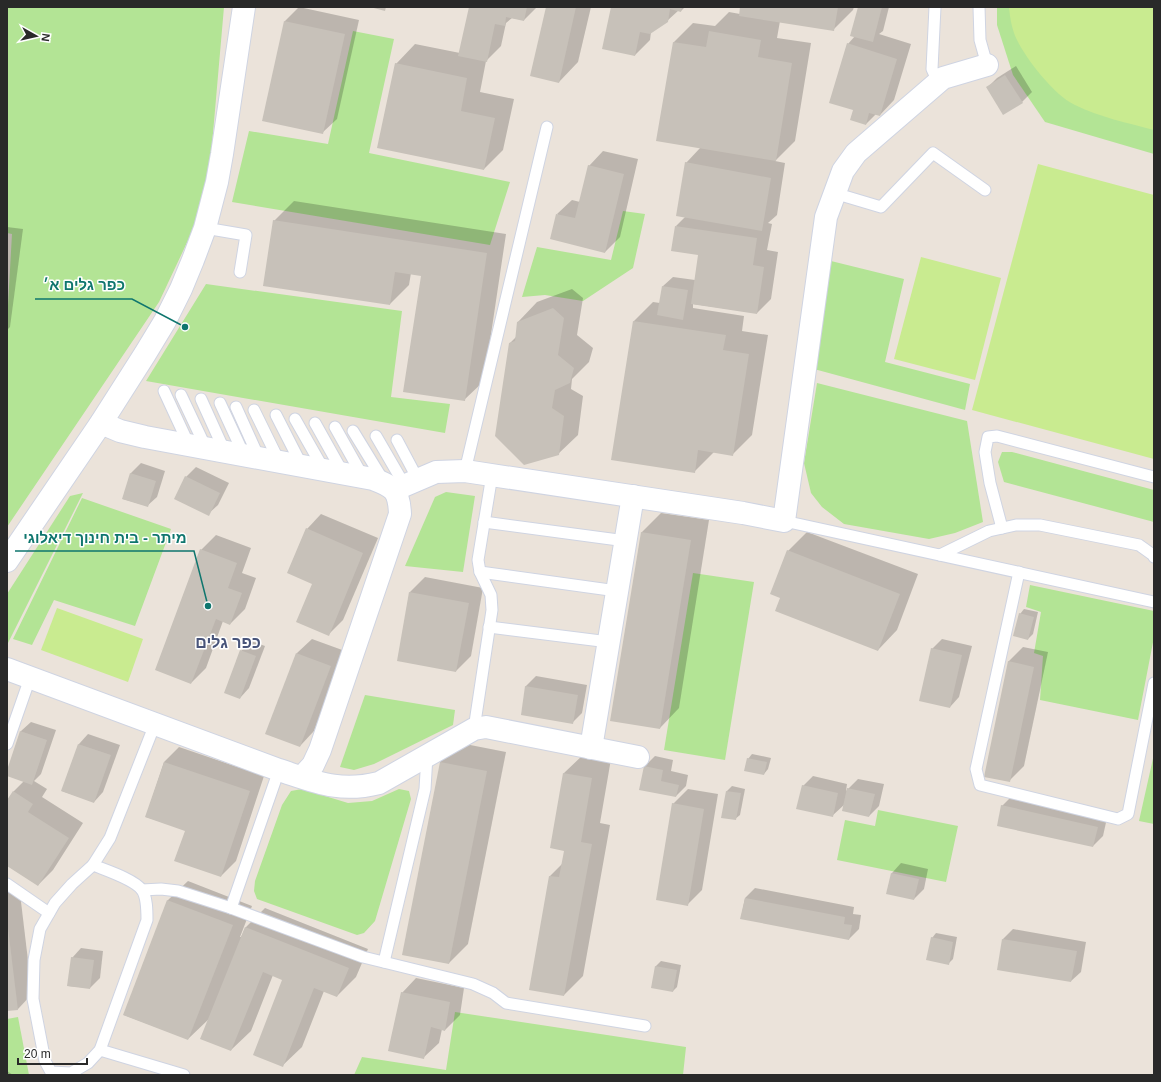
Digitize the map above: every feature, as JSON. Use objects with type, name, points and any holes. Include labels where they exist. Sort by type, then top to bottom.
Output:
[{"type":"street","points":[[7,561],[101,423],[165,321],[181,289],[205,228],[217,182],[244,7]]},
{"type":"street","points":[[101,423],[145,437],[373,478],[399,485],[436,472],[465,470],[743,512],[784,521],[826,217],[843,171],[856,153],[943,78],[987,66]]},
{"type":"street","points":[[302,777],[313,765],[320,750],[400,514],[399,485]]},
{"type":"street","points":[[591,748],[633,496]]},
{"type":"street","points":[[7,669],[279,770],[324,784],[345,787],[365,786],[379,783],[474,729],[486,727],[638,757]]},
{"type":"lane","points":[[935,7],[932,69],[938,82]]},
{"type":"lane","points":[[979,7],[980,40],[987,66]]},
{"type":"lane","points":[[465,470],[547,127]]},
{"type":"lane","points":[[834,193],[881,207],[933,153],[986,190]]},
{"type":"lane","points":[[205,228],[246,235],[240,272]]},
{"type":"lane","points":[[164,392],[234,453]]},
{"type":"lane","points":[[181,395],[234,453]]},
{"type":"lane","points":[[201,399],[234,453]]},
{"type":"lane","points":[[220,403],[234,453]]},
{"type":"lane","points":[[234,453],[236,406]]},
{"type":"lane","points":[[234,453],[254,410]]},
{"type":"lane","points":[[276,415],[302,466]]},
{"type":"lane","points":[[295,419],[343,473]]},
{"type":"lane","points":[[315,423],[343,473]]},
{"type":"lane","points":[[335,427],[343,473]]},
{"type":"lane","points":[[353,431],[399,485]]},
{"type":"lane","points":[[376,436],[399,485]]},
{"type":"lane","points":[[1002,528],[990,483],[985,452],[988,437],[997,436],[1154,477]]},
{"type":"lane","points":[[398,440],[414,472],[399,485]]},
{"type":"lane","points":[[474,729],[492,610],[491,595],[480,572],[478,560],[492,475]]},
{"type":"lane","points":[[784,521],[1154,602]]},
{"type":"lane","points":[[484,522],[626,541]]},
{"type":"lane","points":[[940,555],[989,531],[1016,525],[1040,525],[1139,545],[1154,557]]},
{"type":"lane","points":[[480,572],[617,591]]},
{"type":"lane","points":[[1019,572],[976,769],[980,785],[1118,819],[1128,814],[1154,683]]},
{"type":"lane","points":[[489,627],[609,642]]},
{"type":"lane","points":[[7,744],[30,678]]},
{"type":"lane","points":[[92,864],[132,881],[142,890],[146,904],[147,920],[100,1050],[88,1063],[71,1074],[51,1072],[45,1061],[33,999],[34,960],[40,929],[55,903],[92,864],[110,838],[154,724]]},
{"type":"lane","points":[[384,962],[425,790],[427,755]]},
{"type":"lane","points":[[231,908],[279,770]]},
{"type":"lane","points":[[7,884],[49,914]]},
{"type":"lane","points":[[142,890],[161,889],[178,891],[231,908],[363,957],[473,984],[493,992],[506,1002],[645,1026]]},
{"type":"lane","points":[[100,1050],[184,1075]]},
{"type":"green space","points":[[7,7],[224,7],[209,179],[192,232],[159,302],[7,527],[7,323],[12,234],[7,233]]},
{"type":"green space","points":[[997,7],[1154,7],[1154,154],[1045,122],[1013,75],[997,25]]},
{"type":"green space","points":[[1009,7],[1154,7],[1154,130],[1094,113],[1075,105],[1058,93],[1034,67],[1017,40]]},
{"type":"green space","points":[[353,31],[394,39],[369,153],[510,182],[490,245],[232,202],[249,131],[328,144]]},
{"type":"green space","points":[[1038,164],[1154,195],[1154,459],[972,410]]},
{"type":"green space","points":[[623,211],[645,214],[633,268],[583,301],[545,295],[522,297],[537,247],[611,260]]},
{"type":"green space","points":[[921,257],[1001,278],[975,380],[894,359]]},
{"type":"green space","points":[[831,261],[904,279],[885,362],[970,384],[965,410],[814,369]]},
{"type":"green space","points":[[206,284],[402,311],[391,397],[450,404],[445,433],[146,381]]},
{"type":"green space","points":[[817,383],[967,421],[983,522],[955,533],[929,539],[844,524],[822,507],[811,493],[804,463]]},
{"type":"green space","points":[[1002,452],[1012,452],[1154,490],[1154,522],[1004,482],[998,462]]},
{"type":"green space","points":[[446,492],[475,496],[463,572],[405,566],[435,497]]},
{"type":"green space","points":[[83,493],[7,645],[7,594],[70,496]]},
{"type":"green space","points":[[82,498],[171,529],[135,626],[54,600],[32,645],[13,639]]},
{"type":"green space","points":[[693,573],[754,582],[725,760],[664,750]]},
{"type":"green space","points":[[1030,585],[1154,611],[1154,637],[1138,720],[1040,700],[1043,656],[1034,653],[1041,612],[1026,607]]},
{"type":"green space","points":[[57,608],[143,639],[128,682],[41,650]]},
{"type":"green space","points":[[365,695],[455,710],[453,725],[374,764],[354,770],[340,767]]},
{"type":"green space","points":[[1154,754],[1154,824],[1139,821]]},
{"type":"green space","points":[[302,789],[348,803],[372,801],[399,789],[409,791],[411,799],[375,921],[364,933],[357,935],[257,899],[254,891],[255,881],[282,805],[291,791]]},
{"type":"green space","points":[[878,810],[958,826],[946,882],[837,860],[845,820],[875,826]]},
{"type":"green space","points":[[455,1012],[686,1047],[683,1075],[354,1075],[362,1057],[446,1070]]},
{"type":"green space","points":[[18,1017],[29,1075],[7,1075],[7,1019]]},
{"type":"building","points":[[370,7],[386,7],[385,11]]},
{"type":"building","points":[[469,7],[527,7],[524,21],[506,17],[505,26],[495,24],[487,62],[458,56]]},
{"type":"building","points":[[546,7],[576,7],[559,83],[530,76]]},
{"type":"building","points":[[611,7],[682,7],[681,12],[670,9],[668,22],[650,34],[640,32],[635,56],[602,49]]},
{"type":"building","points":[[740,7],[838,7],[834,31],[739,16]]},
{"type":"building","points":[[858,7],[882,7],[873,42],[850,36]]},
{"type":"building","points":[[284,21],[345,34],[323,134],[262,121]]},
{"type":"building","points":[[709,31],[761,40],[758,57],[792,63],[776,161],[656,141],[673,42],[706,47]]},
{"type":"building","points":[[847,43],[897,59],[880,116],[869,113],[866,125],[850,120],[853,110],[829,103]]},
{"type":"building","points":[[395,63],[467,78],[461,111],[495,118],[484,170],[377,148]]},
{"type":"building","points":[[1005,75],[1023,103],[1003,115],[986,87]]},
{"type":"building","points":[[685,162],[771,178],[762,231],[676,216]]},
{"type":"building","points":[[588,165],[624,174],[605,253],[550,239],[556,214],[575,218]]},
{"type":"building","points":[[273,220],[487,253],[465,401],[403,392],[421,276],[395,272],[390,305],[263,286]]},
{"type":"building","points":[[675,226],[757,238],[753,265],[764,267],[757,314],[691,304],[698,255],[671,251]]},
{"type":"building","points":[[662,286],[688,290],[683,320],[657,315]]},
{"type":"building","points":[[553,308],[564,318],[558,355],[574,368],[570,383],[555,390],[552,408],[564,416],[559,455],[524,465],[495,436],[509,343],[515,341],[517,322]]},
{"type":"building","points":[[633,321],[726,335],[723,350],[749,354],[733,456],[698,450],[695,473],[611,460]]},
{"type":"building","points":[[130,473],[156,481],[148,507],[122,499]]},
{"type":"building","points":[[185,476],[220,493],[209,516],[174,499]]},
{"type":"building","points":[[306,528],[363,553],[329,636],[296,622],[312,584],[287,573]]},
{"type":"building","points":[[641,532],[691,540],[660,729],[610,721]]},
{"type":"building","points":[[200,549],[237,563],[228,588],[242,593],[230,625],[216,619],[191,684],[155,670]]},
{"type":"building","points":[[787,550],[900,594],[878,651],[775,611],[780,598],[770,594]]},
{"type":"building","points":[[409,592],[469,603],[456,672],[397,661]]},
{"type":"building","points":[[1019,613],[1034,617],[1028,640],[1013,636]]},
{"type":"building","points":[[931,648],[962,655],[950,708],[919,701]]},
{"type":"building","points":[[240,650],[256,656],[240,699],[224,693]]},
{"type":"building","points":[[296,653],[331,666],[300,747],[265,734]]},
{"type":"building","points":[[1008,661],[1034,667],[1010,782],[984,777]]},
{"type":"building","points":[[525,686],[578,695],[573,724],[521,715]]},
{"type":"building","points":[[20,731],[47,740],[32,785],[7,776],[7,770]]},
{"type":"building","points":[[78,744],[111,755],[94,803],[61,791]]},
{"type":"building","points":[[747,758],[767,762],[764,775],[744,771]]},
{"type":"building","points":[[164,762],[250,791],[221,877],[174,861],[185,831],[145,817]]},
{"type":"building","points":[[440,762],[487,771],[449,964],[402,955]]},
{"type":"building","points":[[644,766],[663,770],[661,781],[679,785],[676,797],[639,790]]},
{"type":"building","points":[[563,773],[592,778],[581,842],[592,844],[564,996],[529,990],[549,876],[559,877],[564,851],[550,848]]},
{"type":"building","points":[[802,785],[838,793],[833,817],[796,809]]},
{"type":"building","points":[[847,788],[875,794],[869,817],[842,811]]},
{"type":"building","points":[[13,791],[33,804],[28,812],[69,838],[38,886],[7,866],[7,800]]},
{"type":"building","points":[[726,791],[741,793],[736,820],[721,818]]},
{"type":"building","points":[[672,803],[704,809],[688,906],[656,900]]},
{"type":"building","points":[[1001,805],[1098,827],[1093,847],[997,826]]},
{"type":"building","points":[[891,873],[919,879],[914,900],[886,894]]},
{"type":"building","points":[[745,898],[845,917],[844,924],[852,925],[849,940],[740,919]]},
{"type":"building","points":[[167,900],[233,925],[188,1040],[123,1015]]},
{"type":"building","points":[[245,927],[349,968],[337,997],[314,988],[283,1067],[253,1055],[282,980],[263,972],[231,1051],[200,1039]]},
{"type":"building","points":[[7,928],[18,1010],[7,1011]]},
{"type":"building","points":[[931,937],[953,942],[949,965],[926,960]]},
{"type":"building","points":[[1002,939],[1077,951],[1071,982],[997,970]]},
{"type":"building","points":[[71,957],[94,960],[90,989],[67,986]]},
{"type":"building","points":[[655,966],[677,970],[673,992],[651,988]]},
{"type":"building","points":[[401,992],[450,1002],[445,1031],[431,1027],[424,1059],[388,1051]]},
{"type":"place","name":"כפר גלים א׳","points":[[185,327]]},
{"type":"place","name":"מיתר - בית חינוך דיאלוגי","points":[[208,606]]},
{"type":"district","name":"כפר גלים","points":[[228,642]]}]
